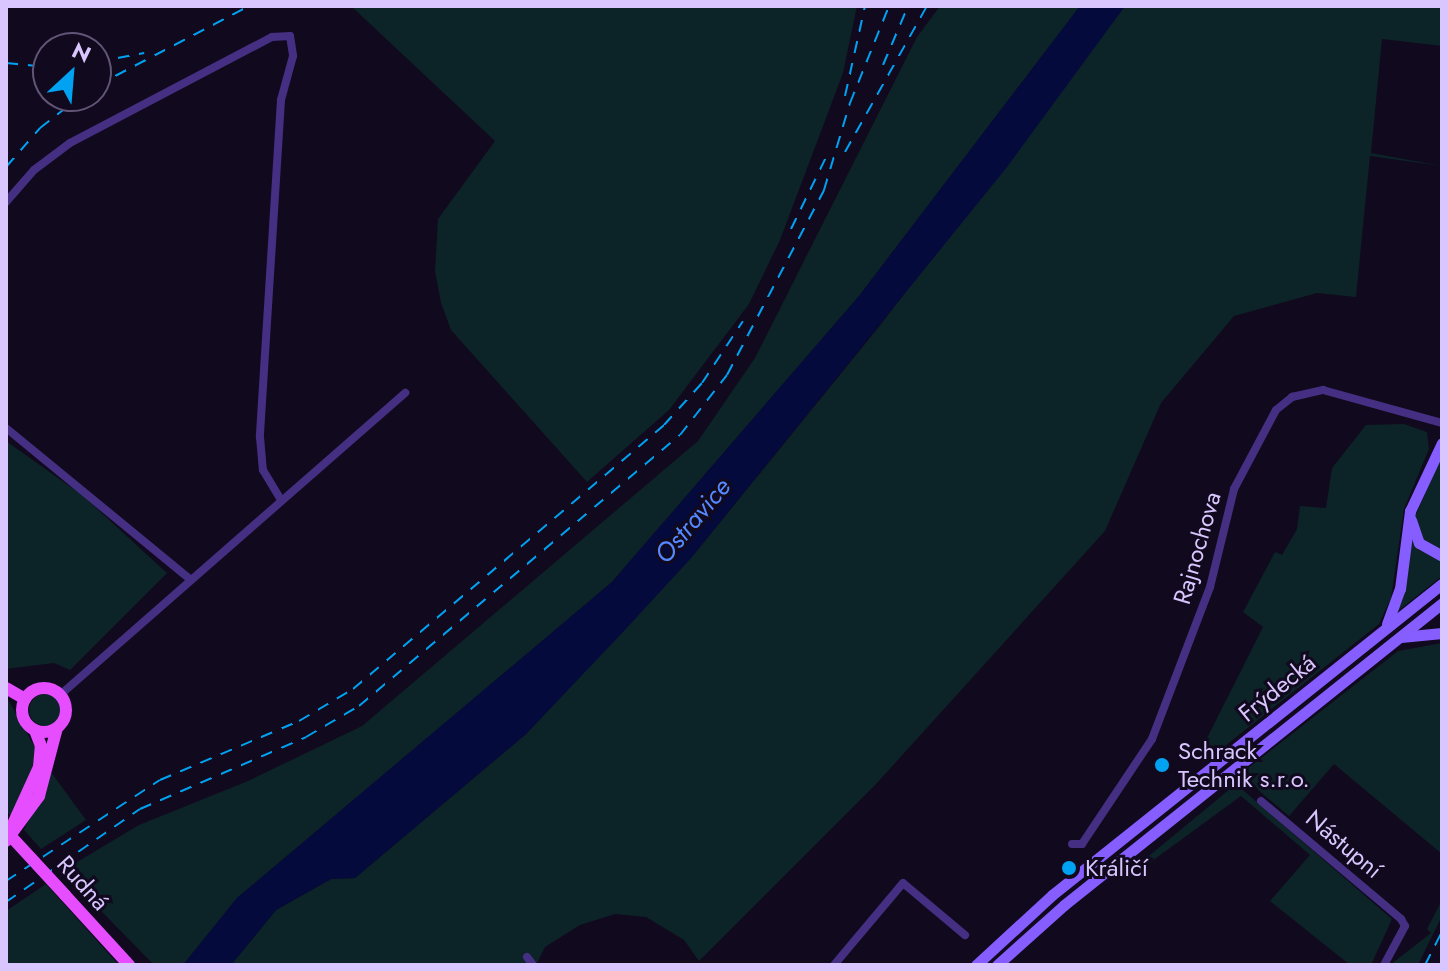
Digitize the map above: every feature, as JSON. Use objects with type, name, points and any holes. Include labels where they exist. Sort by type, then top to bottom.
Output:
[{"type":"main road","points":[[1385,629],[1400,589],[1410,511],[1442,443]]},
{"type":"main road","points":[[1410,511],[1419,543],[1442,556]]},
{"type":"main road","name":"Frýdecká","points":[[976,965],[990,950],[1442,584]]},
{"type":"main road","name":"Frýdecká","points":[[1002,964],[1442,603]]},
{"type":"main road","points":[[1401,637],[1442,633]]},
{"type":"main road","points":[[6,688],[25,699]]},
{"type":"main road","points":[[6,832],[36,778],[41,746],[35,730],[22,717],[25,699],[40,688],[60,695],[66,714],[57,728],[39,796],[6,841]]},
{"type":"main road","points":[[35,730],[57,728]]},
{"type":"main road","name":"Rudná","points":[[6,832],[129,965]]},
{"type":"street","points":[[6,202],[41,163],[70,143],[272,37],[290,36],[293,56],[280,109],[260,437],[263,470],[281,500]]},
{"type":"street","name":"Rajnochova","points":[[1072,844],[1082,844],[1152,739],[1210,587],[1234,489],[1276,410],[1292,397],[1323,390],[1442,423]]},
{"type":"street","points":[[60,695],[405,393]]},
{"type":"street","points":[[6,428],[190,579]]},
{"type":"street","name":"Nástupní","points":[[1261,801],[1401,919],[1405,926],[1384,965]]},
{"type":"street","points":[[834,965],[903,883],[965,935]]},
{"type":"street","points":[[990,950],[1002,964]]},
{"type":"green space","points":[[351,6],[857,6],[843,73],[780,240],[749,304],[669,410],[587,482],[451,330],[441,303],[435,271],[438,219],[495,141]]},
{"type":"green space","points":[[940,6],[1080,6],[859,296],[612,582],[237,898],[183,965],[154,965],[62,871],[139,825],[248,781],[362,726],[698,441],[755,358],[917,37]]},
{"type":"green space","points":[[1125,6],[1442,6],[1442,46],[1382,39],[1371,153],[1442,166],[1370,156],[1356,297],[1317,293],[1234,316],[1161,403],[1105,531],[877,783],[699,961],[684,940],[646,917],[615,914],[580,925],[545,947],[536,965],[231,965],[276,910],[331,879],[355,878],[526,734],[691,558],[878,328]]},
{"type":"green space","points":[[1404,424],[1427,432],[1429,449],[1404,509],[1391,598],[1379,624],[1225,746],[1212,751],[1204,744],[1263,627],[1243,612],[1275,552],[1282,555],[1297,529],[1300,506],[1326,508],[1332,468],[1366,425]]},
{"type":"green space","points":[[6,441],[82,495],[167,573],[70,670],[54,663],[6,669]]},
{"type":"green space","points":[[1442,455],[1442,551],[1425,543],[1414,519]]},
{"type":"green space","points":[[1409,535],[1419,550],[1442,559],[1442,576],[1398,611]]},
{"type":"green space","points":[[1442,643],[1442,854],[1334,764],[1289,816],[1244,778],[1242,773],[1398,651]]},
{"type":"green space","points":[[45,694],[56,699],[61,710],[56,721],[45,726],[34,721],[29,710],[34,699]]},
{"type":"green space","points":[[6,696],[38,753],[13,818],[6,811]]},
{"type":"green space","points":[[51,772],[86,820],[41,849],[24,830]]},
{"type":"green space","points":[[1236,784],[1392,919],[1371,965],[1350,965],[1270,901],[1310,855],[1241,796],[1148,864],[1144,860]]},
{"type":"green space","points":[[46,884],[119,965],[6,965],[6,911]]},
{"type":"green space","points":[[1442,900],[1442,916],[1418,965],[1390,965],[1431,933],[1427,929]]},
{"type":"water","name":"Ostravice","points":[[1080,6],[1125,6],[1007,167],[691,558],[624,631],[526,734],[355,878],[331,879],[276,910],[231,965],[183,965],[237,898],[612,582],[859,296]]},
{"type":"railway","points":[[112,78],[249,6]]},
{"type":"railway","points":[[845,96],[865,6]]},
{"type":"railway","points":[[6,902],[140,809],[306,737],[359,706],[680,435],[727,375],[824,190],[850,103],[889,6]]},
{"type":"railway","points":[[883,65],[908,6]]},
{"type":"railway","points":[[845,152],[927,6]]},
{"type":"railway","points":[[112,59],[144,53]]},
{"type":"railway","points":[[6,63],[32,65]]},
{"type":"railway","points":[[6,167],[40,128],[60,112]]},
{"type":"railway","points":[[791,229],[828,153]]},
{"type":"railway","points":[[6,881],[160,780],[299,721],[353,689],[664,425],[702,383],[743,321]]},
{"type":"railway","points":[[1425,965],[1442,931]]},
{"type":"place","name":"Schrack Technik s.r.o.","points":[[1162,765]]},
{"type":"place","name":"Králičí","points":[[1069,868]]}]
